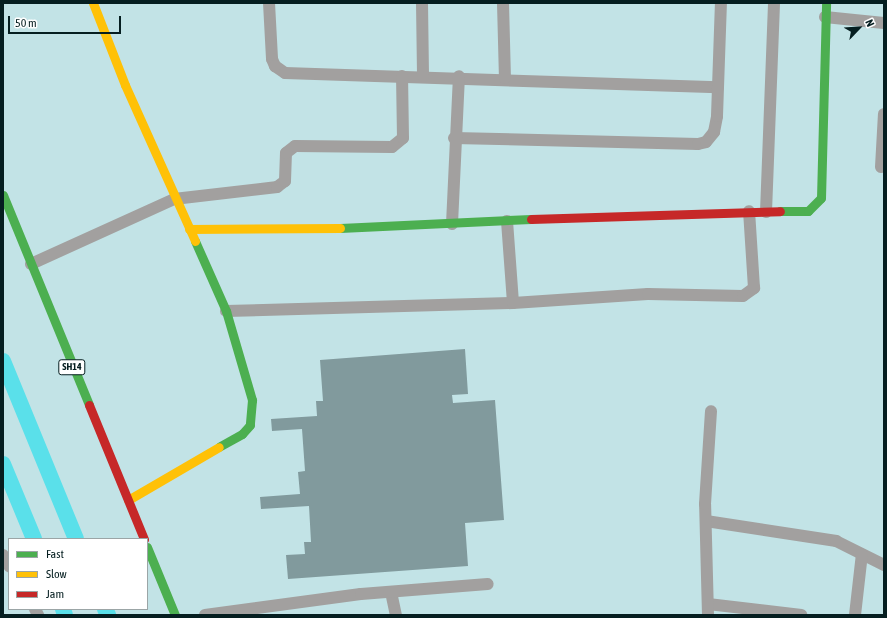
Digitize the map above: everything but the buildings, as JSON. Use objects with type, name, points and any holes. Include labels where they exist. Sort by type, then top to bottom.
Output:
[{"type":"street","points":[[93,3],[174,199],[226,311],[252,400],[250,425],[228,443],[128,500]]},
{"type":"street","points":[[269,3],[272,59],[279,70],[310,75],[459,76],[718,87]]},
{"type":"street","points":[[422,3],[422,76]]},
{"type":"street","points":[[502,3],[505,78]]},
{"type":"street","points":[[454,138],[698,144],[706,142],[714,132],[718,87],[722,3]]},
{"type":"street","points":[[766,212],[774,3]]},
{"type":"street","points":[[189,230],[452,224],[749,211],[808,211],[821,198],[826,3]]},
{"type":"street","points":[[825,17],[884,23]]},
{"type":"street","points":[[31,264],[174,199],[276,187],[285,181],[286,153],[295,146],[392,147],[403,138],[402,76]]},
{"type":"street","points":[[452,224],[454,138],[459,76]]},
{"type":"street","points":[[881,167],[884,114]]},
{"type":"street","name":"SH14","points":[[3,195],[144,538]]},
{"type":"street","points":[[226,311],[513,303],[648,294],[743,296],[754,288],[749,211]]},
{"type":"street","points":[[507,222],[513,303]]},
{"type":"street","points":[[711,411],[706,521],[708,610],[801,615]]},
{"type":"street","points":[[706,521],[811,535],[836,541],[884,565]]},
{"type":"street","points":[[148,549],[175,615]]},
{"type":"street","points":[[855,615],[862,554]]},
{"type":"street","points":[[205,615],[391,592],[488,584]]},
{"type":"street","points":[[391,592],[396,615]]},
{"type":"waterway","points":[[3,361],[76,538]]},
{"type":"waterway","points":[[3,464],[34,538]]},
{"type":"waterway","points":[[63,610],[65,615]]},
{"type":"waterway","points":[[106,610],[108,615]]},
{"type":"traffic: fast","points":[[780,211],[808,211],[821,198],[826,3]]},
{"type":"traffic: fast","points":[[3,195],[89,405]]},
{"type":"traffic: fast","points":[[340,228],[531,219]]},
{"type":"traffic: fast","points":[[195,241],[226,311],[252,400],[250,425],[242,434],[219,447]]},
{"type":"traffic: fast","points":[[148,549],[175,615]]},
{"type":"traffic: slow","points":[[93,3],[125,85],[195,241]]},
{"type":"traffic: slow","points":[[189,229],[340,228]]},
{"type":"traffic: slow","points":[[128,500],[219,447]]},
{"type":"traffic: jam","points":[[531,219],[780,211]]},
{"type":"traffic: jam","points":[[89,405],[144,538]]}]
